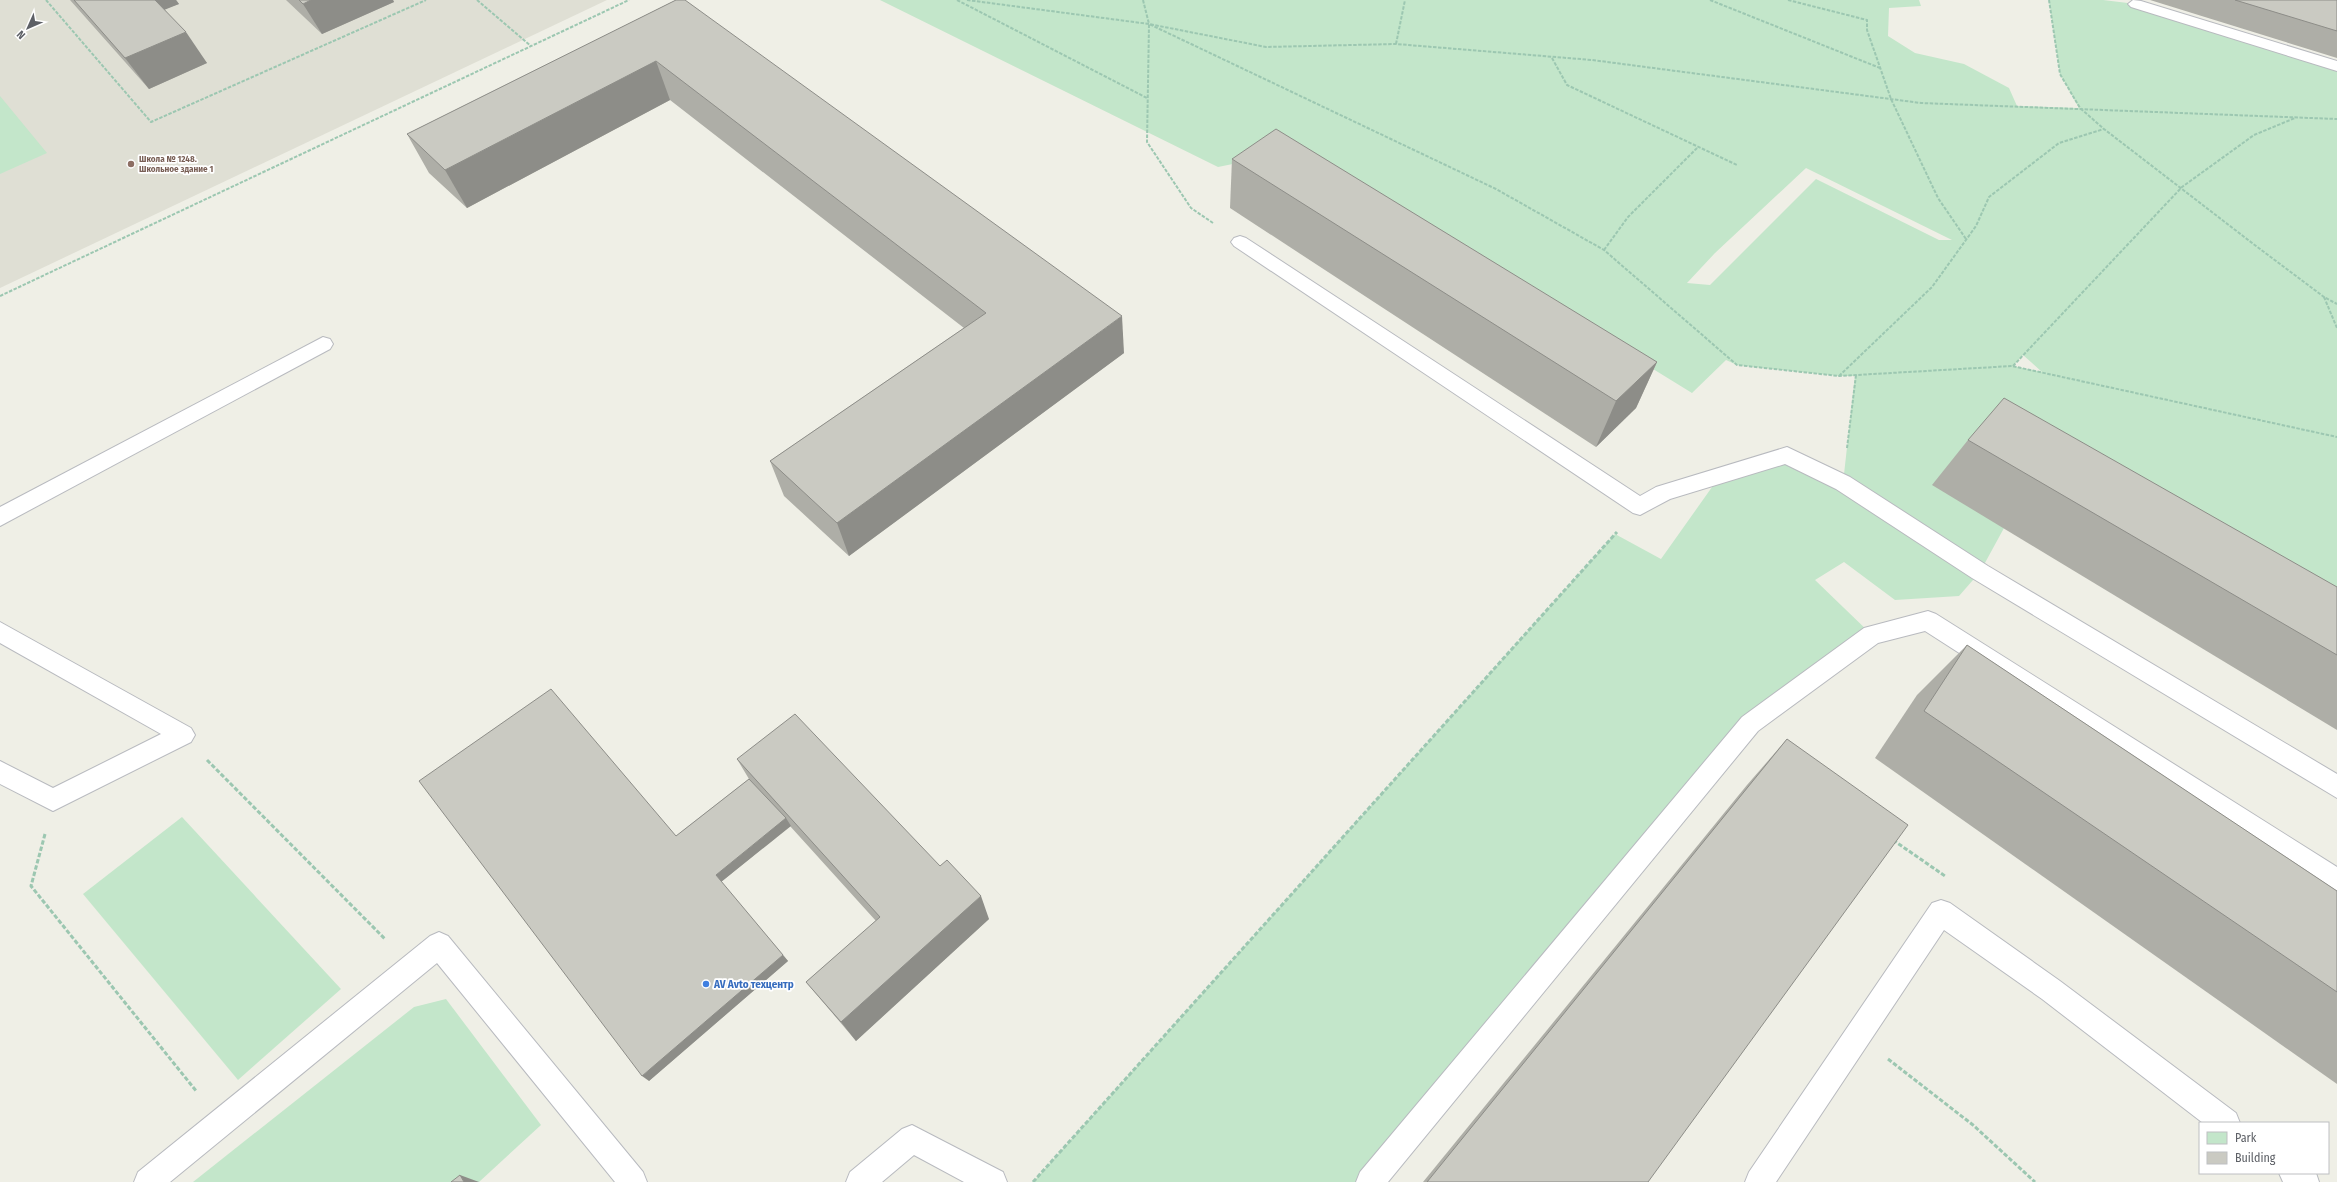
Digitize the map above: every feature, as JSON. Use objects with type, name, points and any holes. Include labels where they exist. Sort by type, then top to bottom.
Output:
[{"type":"lane","points":[[2136,4],[2337,66]]},
{"type":"lane","points":[[1240,242],[1640,507],[1663,493],[1787,455],[1843,483],[1980,572],[2337,787]]},
{"type":"lane","points":[[0,517],[323,344]]},
{"type":"lane","points":[[1370,1182],[1750,724],[1872,635],[1928,621],[2337,881]]},
{"type":"lane","points":[[0,632],[183,735]]},
{"type":"lane","points":[[0,772],[54,800],[183,735]]},
{"type":"lane","points":[[1759,1182],[1941,912],[2051,990],[2225,1122]]},
{"type":"lane","points":[[148,1182],[439,945],[633,1182]]},
{"type":"lane","points":[[860,1182],[912,1139],[993,1182]]},
{"type":"lane","points":[[2294,1174],[2305,1182]]},
{"type":"path","points":[[46,0],[150,122],[426,0]]},
{"type":"path","points":[[477,0],[531,46]]},
{"type":"path","points":[[0,296],[629,0]]},
{"type":"path","points":[[957,0],[1147,98]]},
{"type":"path","points":[[966,0],[1149,24],[1266,47],[1396,44],[1552,57],[1921,103],[2337,119]]},
{"type":"path","points":[[1143,0],[1149,24],[1147,142],[1191,208],[1240,242]]},
{"type":"path","points":[[1396,44],[1405,0]]},
{"type":"path","points":[[1710,0],[1880,68]]},
{"type":"path","points":[[1788,0],[1867,20],[1866,30],[1891,99],[1938,198],[1966,239]]},
{"type":"path","points":[[2049,0],[2060,74],[2080,108],[2104,129],[2182,187],[2324,297],[2337,304]]},
{"type":"path","points":[[1149,24],[1496,189],[1604,250],[1737,364],[1839,376],[2012,366],[2337,436]]},
{"type":"path","points":[[1552,57],[1567,85],[1737,165]]},
{"type":"path","points":[[2012,366],[2182,187],[2254,136],[2297,117]]},
{"type":"path","points":[[1839,376],[1932,287],[1976,226],[1989,197],[2059,143],[2104,129]]},
{"type":"path","points":[[1604,250],[1628,217],[1698,147]]},
{"type":"path","points":[[2324,297],[2337,328]]},
{"type":"path","points":[[1843,483],[1856,375]]},
{"type":"path","points":[[1033,1182],[1640,507]]},
{"type":"path","points":[[183,735],[412,967]]},
{"type":"path","points":[[54,800],[30,886],[221,1122]]},
{"type":"path","points":[[1889,837],[1946,877]]},
{"type":"path","points":[[1857,1035],[1974,1125],[2035,1182]]},
{"type":"shaded area","name":"Школа № 1248. Школьное здание 1","points":[[0,0],[607,0],[0,288]]},
{"type":"green space","points":[[880,0],[1919,0],[1921,6],[1889,8],[1888,36],[1915,53],[1964,64],[2009,88],[2017,106],[2079,108],[2060,74],[2049,0],[2103,0],[2136,4],[2337,66],[2337,661],[2004,528],[1980,572],[1959,596],[1895,600],[1844,562],[1815,580],[1872,635],[1750,724],[1370,1182],[1033,1182],[1615,534],[1661,559],[1722,473],[1787,455],[1843,483],[1855,376],[1839,376],[1737,365],[1726,360],[1692,393],[1351,183],[1277,155],[1218,167]],"holes":[[[1806,168],[1952,240],[1939,240],[1816,179],[1710,285],[1687,283],[1715,253]],[[2023,355],[2042,372],[2013,366]]]},
{"type":"green space","points":[[0,96],[47,153],[0,174]]},
{"type":"green space","points":[[182,817],[341,989],[238,1080],[83,894]]},
{"type":"green space","points":[[446,999],[541,1125],[479,1182],[193,1182],[414,1007]]},
{"type":"building","points":[[74,0],[155,0],[186,32],[125,58]]},
{"type":"building","points":[[299,0],[311,0],[303,4]]},
{"type":"building","points":[[676,0],[685,0],[1122,316],[837,523],[770,461],[986,313],[656,61],[445,170],[407,134]]},
{"type":"building","points":[[2235,0],[2337,0],[2337,31]]},
{"type":"building","points":[[1276,129],[1657,362],[1616,401],[1232,159]]},
{"type":"building","points":[[2004,398],[2337,587],[2337,655],[1968,440]]},
{"type":"building","points":[[1967,645],[2337,891],[2337,992],[1924,711]]},
{"type":"building","points":[[551,689],[676,836],[749,779],[786,818],[716,875],[783,955],[642,1076],[419,781]]},
{"type":"building","points":[[795,714],[940,866],[947,860],[981,896],[841,1022],[806,982],[880,917],[737,759]]},
{"type":"building","points":[[1787,739],[1908,825],[1648,1182],[1427,1182]]},
{"type":"building","points":[[460,1175],[464,1182],[451,1182]]},
{"type":"place","name":"Школа № 1248. Школьное здание 1","points":[[131,164]]},
{"type":"place","name":"AV Avto техцентр","points":[[706,984]]}]
